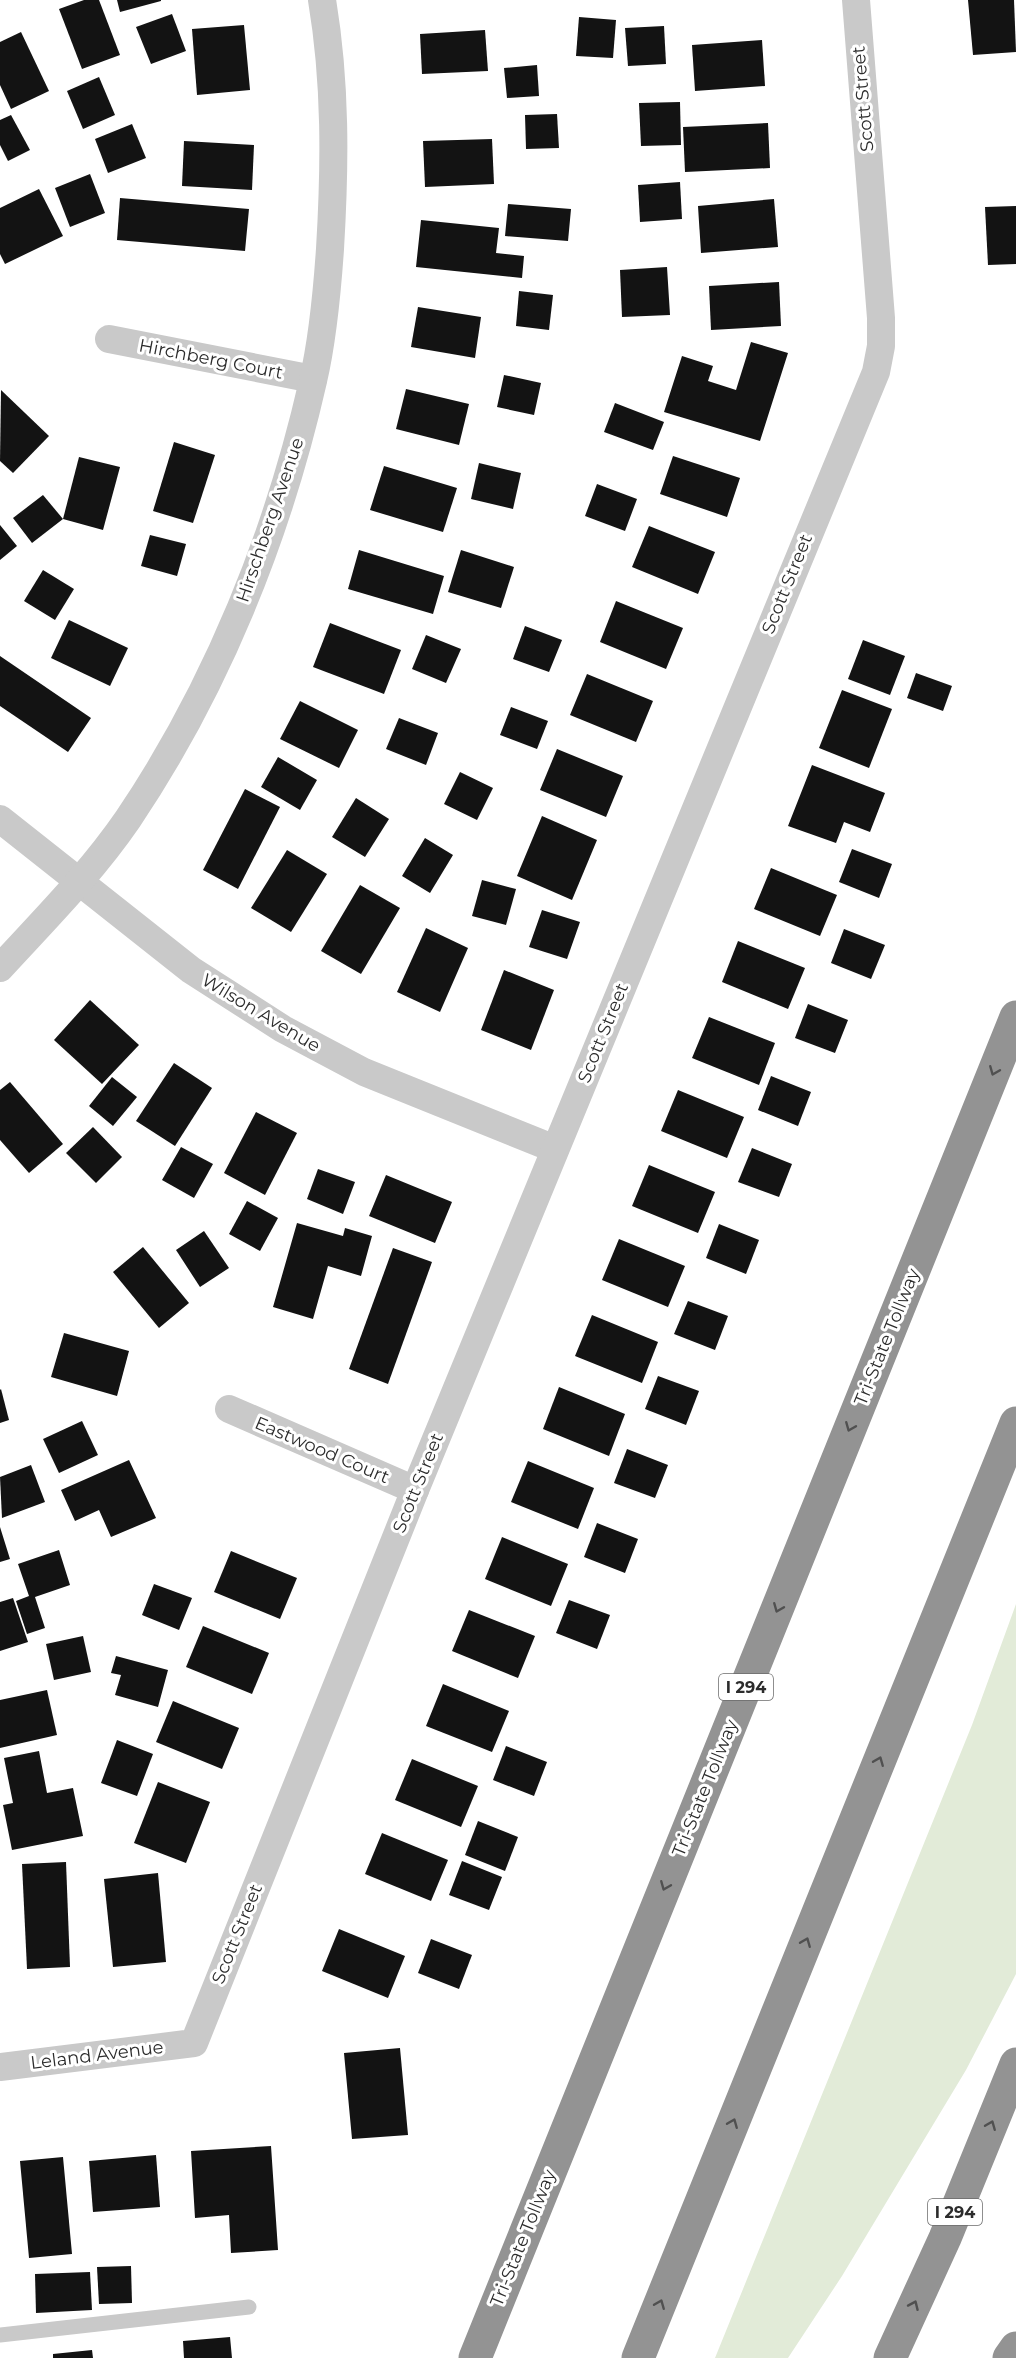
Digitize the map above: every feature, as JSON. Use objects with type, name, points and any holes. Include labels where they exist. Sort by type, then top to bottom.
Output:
[{"type":"highway","name":"Tri-State Tollway","points":[[475,2358],[1016,1017]]},
{"type":"highway","points":[[638,2358],[1016,1423]]},
{"type":"highway","name":"I 294","points":[[890,2358],[945,2238],[1016,2064]]},
{"type":"highway","points":[[1010,2358],[1016,2348]]},
{"type":"street","name":"Hirschberg Avenue","points":[[0,968],[78,883],[128,819],[190,714],[225,646],[258,562],[290,466],[313,379],[327,290],[334,146],[328,39],[322,0]]},
{"type":"street","name":"Scott Street","points":[[194,2043],[415,1490],[876,372],[881,346],[881,318],[856,0]]},
{"type":"street","name":"Hirchberg Court","points":[[109,339],[313,379]]},
{"type":"street","name":"Wilson Avenue","points":[[0,819],[78,883],[191,970],[283,1029],[364,1072],[555,1149]]},
{"type":"street","name":"Eastwood Court","points":[[229,1409],[415,1490]]},
{"type":"street","name":"Leland Avenue","points":[[0,2067],[194,2043]]},
{"type":"lane","points":[[0,2334],[249,2307]]},
{"type":"green space","points":[[1016,1604],[1016,1974],[966,2070],[842,2276],[788,2358],[715,2358],[972,1725]]},
{"type":"building","points":[[84,0],[99,0],[120,55],[82,69],[59,9]]},
{"type":"building","points":[[117,0],[161,0],[161,1],[120,12]]},
{"type":"building","points":[[968,0],[1014,0],[1016,52],[973,55]]},
{"type":"building","points":[[172,14],[186,51],[151,64],[136,27]]},
{"type":"building","points":[[579,17],[616,20],[613,58],[576,56]]},
{"type":"building","points":[[244,25],[250,90],[197,95],[192,29]]},
{"type":"building","points":[[664,26],[666,64],[628,66],[625,28]]},
{"type":"building","points":[[485,30],[488,71],[422,74],[420,34]]},
{"type":"building","points":[[21,32],[49,91],[11,109],[0,85],[0,42]]},
{"type":"building","points":[[762,40],[765,86],[695,91],[692,45]]},
{"type":"building","points":[[537,65],[539,96],[507,98],[504,68]]},
{"type":"building","points":[[99,77],[115,115],[83,129],[67,91]]},
{"type":"building","points":[[680,102],[681,145],[641,146],[639,103]]},
{"type":"building","points":[[557,114],[559,148],[526,149],[525,115]]},
{"type":"building","points":[[11,115],[30,150],[8,161],[0,145],[0,120]]},
{"type":"building","points":[[768,123],[770,168],[685,172],[683,127]]},
{"type":"building","points":[[132,124],[146,158],[108,173],[95,139]]},
{"type":"building","points":[[492,139],[494,184],[425,187],[423,141]]},
{"type":"building","points":[[184,141],[254,145],[252,190],[182,186]]},
{"type":"building","points":[[90,174],[105,213],[70,227],[55,188]]},
{"type":"building","points":[[680,182],[682,219],[640,222],[638,185]]},
{"type":"building","points":[[39,189],[63,236],[5,264],[0,254],[0,208]]},
{"type":"building","points":[[120,198],[249,209],[245,251],[117,240]]},
{"type":"building","points":[[774,199],[778,247],[701,253],[698,206]]},
{"type":"building","points":[[508,204],[571,209],[568,241],[505,236]]},
{"type":"building","points":[[1016,206],[1016,264],[988,265],[985,207]]},
{"type":"building","points":[[421,220],[499,228],[496,253],[524,256],[522,278],[416,267]]},
{"type":"building","points":[[667,267],[670,315],[622,317],[620,270]]},
{"type":"building","points":[[779,282],[781,326],[711,330],[709,286]]},
{"type":"building","points":[[519,291],[553,295],[549,330],[516,326]]},
{"type":"building","points":[[418,307],[481,317],[475,358],[411,347]]},
{"type":"building","points":[[751,342],[788,353],[760,441],[664,412],[682,356],[713,366],[708,381],[736,390]]},
{"type":"building","points":[[504,375],[541,383],[534,415],[497,407]]},
{"type":"building","points":[[406,389],[469,404],[459,445],[396,429]]},
{"type":"building","points":[[1,390],[49,436],[13,473],[0,461]]},
{"type":"building","points":[[615,403],[664,422],[653,450],[604,432]]},
{"type":"building","points":[[174,442],[215,455],[193,523],[153,511]]},
{"type":"building","points":[[673,456],[740,478],[727,517],[660,494]]},
{"type":"building","points":[[79,457],[120,467],[103,530],[63,519]]},
{"type":"building","points":[[479,463],[521,473],[513,509],[471,499]]},
{"type":"building","points":[[384,466],[457,488],[443,532],[370,510]]},
{"type":"building","points":[[597,484],[637,499],[625,531],[585,516]]},
{"type":"building","points":[[43,495],[63,519],[32,543],[13,518]]},
{"type":"building","points":[[0,525],[17,546],[0,560]]},
{"type":"building","points":[[649,526],[715,552],[698,594],[632,567]]},
{"type":"building","points":[[150,535],[186,544],[177,576],[141,566]]},
{"type":"building","points":[[359,550],[444,576],[433,614],[348,589]]},
{"type":"building","points":[[461,550],[514,567],[501,608],[448,592]]},
{"type":"building","points":[[43,570],[74,589],[55,620],[24,601]]},
{"type":"building","points":[[616,601],[683,628],[666,669],[600,642]]},
{"type":"building","points":[[69,620],[128,648],[110,686],[51,658]]},
{"type":"building","points":[[330,623],[401,650],[384,694],[313,667]]},
{"type":"building","points":[[525,626],[562,640],[549,672],[513,659]]},
{"type":"building","points":[[426,635],[461,649],[446,683],[412,669]]},
{"type":"building","points":[[863,640],[905,656],[890,695],[848,679]]},
{"type":"building","points":[[0,656],[91,718],[68,752],[0,706]]},
{"type":"building","points":[[916,673],[952,686],[943,711],[907,698]]},
{"type":"building","points":[[587,674],[653,701],[636,742],[570,715]]},
{"type":"building","points":[[842,690],[892,709],[869,768],[819,748]]},
{"type":"building","points":[[300,701],[358,730],[339,768],[280,739]]},
{"type":"building","points":[[511,707],[548,721],[537,749],[500,735]]},
{"type":"building","points":[[399,718],[438,733],[426,765],[386,749]]},
{"type":"building","points":[[557,749],[623,776],[606,817],[540,790]]},
{"type":"building","points":[[278,757],[317,780],[300,810],[261,787]]},
{"type":"building","points":[[812,765],[885,793],[870,832],[844,822],[836,843],[788,826]]},
{"type":"building","points":[[460,772],[493,788],[477,820],[444,804]]},
{"type":"building","points":[[245,789],[280,807],[238,889],[203,870]]},
{"type":"building","points":[[356,798],[389,819],[365,857],[332,837]]},
{"type":"building","points":[[542,816],[597,840],[572,900],[517,876]]},
{"type":"building","points":[[425,838],[453,855],[430,893],[402,876]]},
{"type":"building","points":[[852,849],[892,864],[879,898],[839,882]]},
{"type":"building","points":[[287,850],[327,874],[291,932],[251,908]]},
{"type":"building","points":[[771,868],[837,895],[820,936],[754,909]]},
{"type":"building","points":[[482,880],[516,889],[506,925],[472,916]]},
{"type":"building","points":[[360,885],[400,908],[361,974],[321,951]]},
{"type":"building","points":[[542,910],[580,922],[567,959],[529,947]]},
{"type":"building","points":[[426,928],[468,948],[440,1012],[397,992]]},
{"type":"building","points":[[844,929],[885,945],[871,979],[831,963]]},
{"type":"building","points":[[738,941],[805,968],[788,1009],[722,982]]},
{"type":"building","points":[[504,970],[554,990],[531,1050],[481,1030]]},
{"type":"building","points":[[90,1000],[139,1045],[102,1084],[54,1040]]},
{"type":"building","points":[[808,1004],[848,1020],[835,1053],[795,1038]]},
{"type":"building","points":[[709,1017],[775,1043],[759,1085],[692,1058]]},
{"type":"building","points":[[174,1063],[212,1088],[175,1146],[136,1121]]},
{"type":"building","points":[[771,1076],[811,1092],[798,1126],[758,1110]]},
{"type":"building","points":[[112,1077],[137,1097],[113,1126],[89,1106]]},
{"type":"building","points":[[10,1082],[63,1144],[29,1173],[0,1140],[0,1090]]},
{"type":"building","points":[[678,1090],[744,1117],[727,1158],[661,1131]]},
{"type":"building","points":[[256,1112],[297,1133],[265,1195],[224,1173]]},
{"type":"building","points":[[93,1127],[122,1157],[96,1183],[66,1153]]},
{"type":"building","points":[[181,1147],[213,1164],[194,1198],[162,1180]]},
{"type":"building","points":[[752,1148],[792,1164],[779,1197],[738,1182]]},
{"type":"building","points":[[649,1165],[715,1192],[698,1233],[632,1206]]},
{"type":"building","points":[[318,1169],[355,1182],[343,1214],[307,1199]]},
{"type":"building","points":[[386,1175],[452,1202],[435,1243],[369,1216]]},
{"type":"building","points":[[247,1201],[278,1218],[260,1251],[229,1234]]},
{"type":"building","points":[[297,1223],[343,1236],[345,1228],[372,1236],[361,1276],[328,1266],[313,1319],[273,1307]]},
{"type":"building","points":[[719,1224],[759,1240],[746,1274],[706,1258]]},
{"type":"building","points":[[204,1231],[229,1268],[200,1287],[176,1250]]},
{"type":"building","points":[[619,1239],[685,1266],[668,1307],[602,1280]]},
{"type":"building","points":[[143,1247],[189,1303],[159,1328],[113,1272]]},
{"type":"building","points":[[393,1248],[432,1262],[388,1384],[349,1369]]},
{"type":"building","points":[[688,1301],[728,1316],[715,1350],[674,1334]]},
{"type":"building","points":[[592,1315],[658,1342],[642,1383],[575,1356]]},
{"type":"building","points":[[64,1333],[129,1351],[117,1396],[51,1377]]},
{"type":"building","points":[[658,1376],[699,1391],[686,1425],[645,1409]]},
{"type":"building","points":[[559,1387],[625,1414],[609,1456],[543,1429]]},
{"type":"building","points":[[0,1390],[9,1420],[0,1423]]},
{"type":"building","points":[[82,1421],[98,1455],[59,1473],[43,1439]]},
{"type":"building","points":[[627,1449],[668,1465],[655,1498],[614,1483]]},
{"type":"building","points":[[129,1460],[156,1518],[111,1537],[99,1510],[75,1521],[61,1490]]},
{"type":"building","points":[[528,1461],[594,1488],[578,1529],[511,1502]]},
{"type":"building","points":[[31,1465],[45,1502],[2,1518],[0,1477]]},
{"type":"building","points":[[597,1523],[638,1539],[625,1573],[584,1557]]},
{"type":"building","points":[[0,1527],[10,1559],[0,1562]]},
{"type":"building","points":[[502,1537],[568,1564],[551,1606],[485,1579]]},
{"type":"building","points":[[59,1550],[70,1585],[35,1597],[45,1628],[27,1634],[16,1601],[29,1596],[18,1564]]},
{"type":"building","points":[[231,1551],[297,1578],[280,1619],[214,1592]]},
{"type":"building","points":[[154,1584],[192,1598],[179,1630],[142,1615]]},
{"type":"building","points":[[13,1598],[28,1642],[0,1651],[0,1602]]},
{"type":"building","points":[[569,1600],[610,1615],[597,1649],[556,1633]]},
{"type":"building","points":[[469,1610],[535,1636],[518,1678],[452,1651]]},
{"type":"building","points":[[203,1626],[269,1653],[252,1694],[186,1667]]},
{"type":"building","points":[[83,1636],[91,1672],[54,1680],[46,1644]]},
{"type":"building","points":[[116,1656],[168,1670],[158,1707],[115,1695],[121,1675],[111,1673]]},
{"type":"building","points":[[443,1684],[509,1711],[492,1752],[426,1726]]},
{"type":"building","points":[[47,1690],[57,1735],[0,1748],[0,1700]]},
{"type":"building","points":[[173,1701],[239,1728],[222,1769],[156,1742]]},
{"type":"building","points":[[117,1740],[153,1754],[137,1796],[101,1783]]},
{"type":"building","points":[[506,1746],[547,1762],[534,1796],[493,1780]]},
{"type":"building","points":[[39,1751],[47,1793],[73,1788],[83,1836],[12,1850],[3,1805],[13,1803],[4,1758]]},
{"type":"building","points":[[412,1759],[478,1786],[461,1827],[395,1800]]},
{"type":"building","points":[[158,1782],[210,1802],[186,1863],[134,1843]]},
{"type":"building","points":[[478,1821],[518,1837],[505,1871],[465,1855]]},
{"type":"building","points":[[382,1833],[448,1860],[431,1901],[365,1874]]},
{"type":"building","points":[[462,1861],[502,1877],[489,1910],[449,1895]]},
{"type":"building","points":[[66,1862],[70,1967],[27,1969],[22,1864]]},
{"type":"building","points":[[158,1873],[166,1962],[113,1967],[104,1879]]},
{"type":"building","points":[[339,1929],[405,1956],[388,1998],[322,1971]]},
{"type":"building","points":[[431,1939],[472,1955],[459,1989],[418,1973]]},
{"type":"building","points":[[400,2048],[408,2135],[352,2139],[344,2053]]},
{"type":"building","points":[[271,2146],[278,2250],[231,2253],[229,2215],[195,2218],[191,2151]]},
{"type":"building","points":[[156,2155],[160,2207],[93,2212],[89,2161]]},
{"type":"building","points":[[63,2157],[72,2254],[29,2258],[20,2161]]},
{"type":"building","points":[[131,2266],[132,2303],[99,2304],[97,2267]]},
{"type":"building","points":[[90,2272],[92,2310],[36,2313],[35,2274]]},
{"type":"building","points":[[230,2337],[232,2358],[184,2358],[183,2341]]},
{"type":"building","points":[[92,2350],[93,2358],[53,2358],[53,2354]]}]
